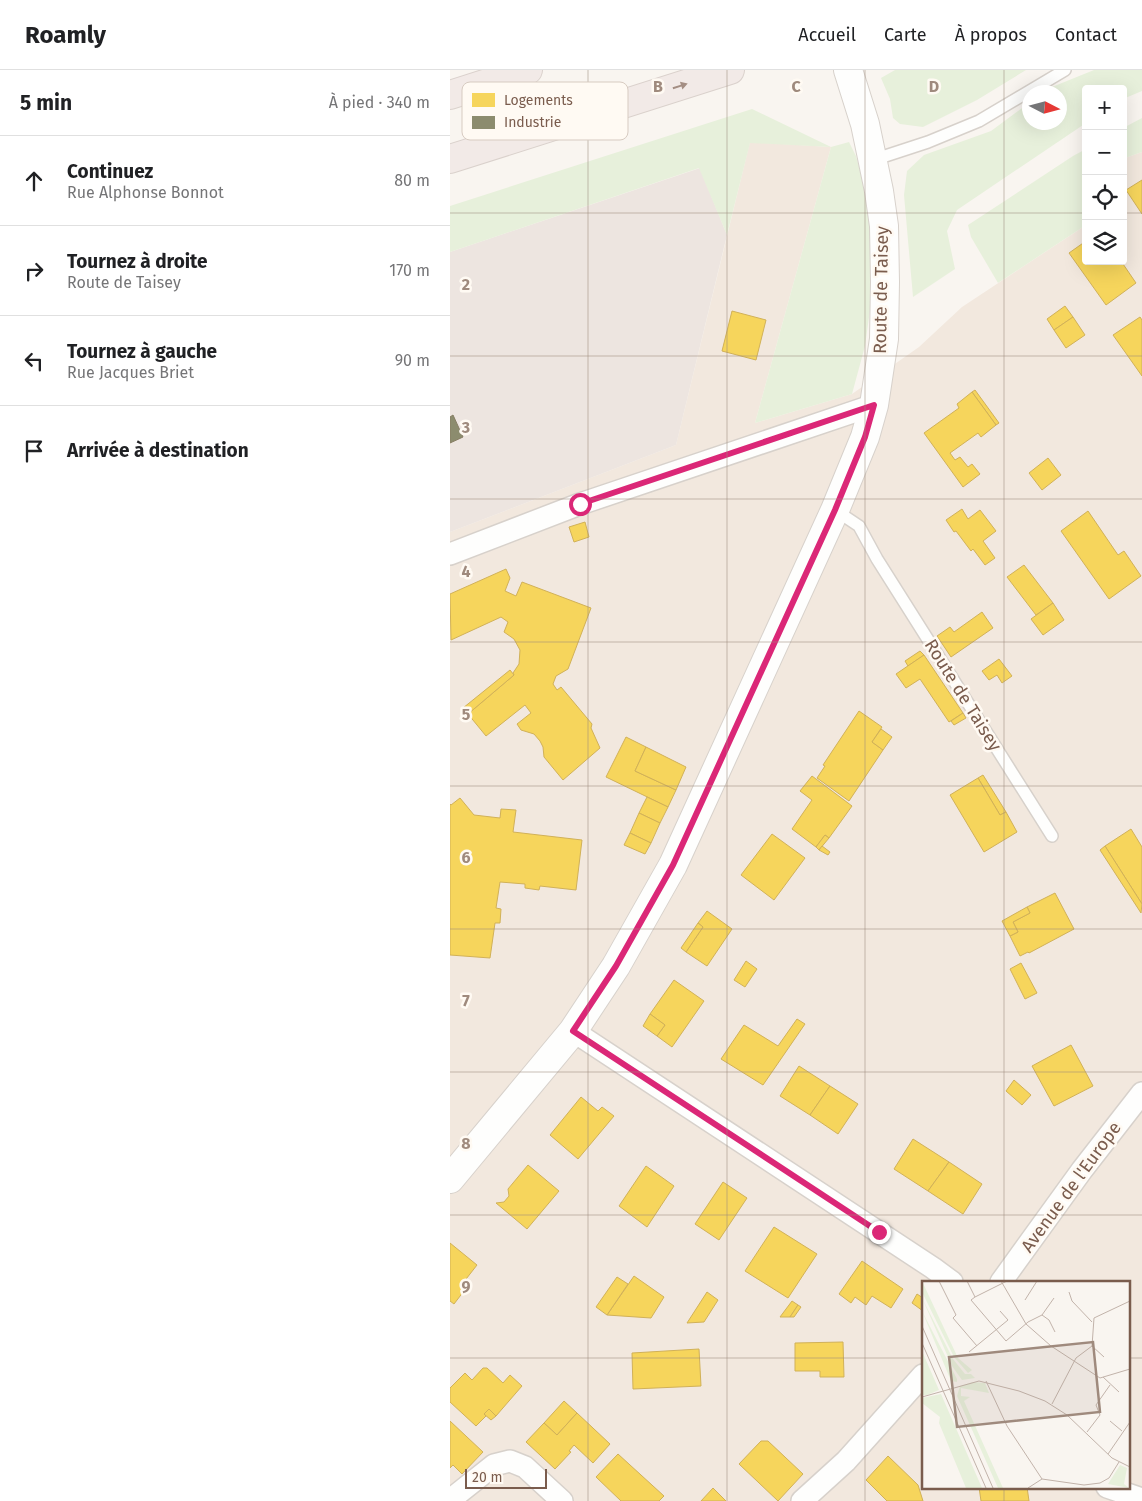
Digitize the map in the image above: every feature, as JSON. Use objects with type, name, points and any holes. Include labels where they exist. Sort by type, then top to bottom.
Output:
[{"type":"highway","points":[[489,82],[528,70]]},
{"type":"highway","points":[[628,102],[730,70]]},
{"type":"highway","points":[[450,94],[462,90]]},
{"type":"highway","points":[[450,159],[510,140]]},
{"type":"street","name":"Route de Taisey","points":[[450,1179],[573,1031],[616,966],[673,865],[835,510],[865,437],[874,405],[884,339],[884,226],[865,124],[848,70]]},
{"type":"street","points":[[450,554],[580,504],[874,405]]},
{"type":"street","points":[[573,1031],[951,1281]]},
{"type":"street","name":"Avenue de l'Europe","points":[[1002,1281],[1082,1170],[1142,1093]]},
{"type":"street","points":[[802,1501],[846,1461],[922,1376]]},
{"type":"street","points":[[450,1500],[494,1466],[510,1461],[525,1467],[562,1501]]},
{"type":"street","points":[[1093,1501],[1107,1488],[1142,1499]]},
{"type":"lane","points":[[873,160],[928,142],[979,121],[1065,70]]},
{"type":"lane","name":"Route de Taisey","points":[[835,510],[858,526],[1052,836]]},
{"type":"shaded area","points":[[750,142],[831,147],[755,423],[852,394],[919,347],[962,307],[1082,228],[1082,265],[1127,265],[1127,157],[1142,152],[1142,1501],[450,1501],[450,532],[676,445]]},
{"type":"shaded area","points":[[700,168],[727,235],[676,445],[450,532],[450,252]]},
{"type":"green space","points":[[895,70],[1026,70],[977,100],[923,127],[900,124],[893,118],[890,99],[881,78]]},
{"type":"green space","points":[[1094,70],[1142,70],[1142,91],[1127,97],[1127,85],[1082,85],[1082,126],[957,210],[947,231],[955,269],[913,297],[904,195],[907,171],[924,155],[991,131],[1022,108],[1022,130],[1067,130],[1067,85],[1057,85]]},
{"type":"green space","points":[[752,109],[831,147],[750,143],[727,235],[699,168],[450,252],[450,206]]},
{"type":"green space","points":[[1142,118],[1142,152],[1127,157],[1127,130],[1127,126]]},
{"type":"green space","points":[[849,142],[856,156],[870,205],[874,281],[865,346],[852,394],[755,423],[831,147]]},
{"type":"green space","points":[[1082,151],[1082,228],[998,283],[971,237],[968,225]]},
{"type":"building: Logements","points":[[1142,180],[1142,214],[1127,192],[1127,189]]},
{"type":"building: Logements","points":[[1082,244],[1082,265],[1124,265],[1136,283],[1106,305],[1069,253]]},
{"type":"building: Logements","points":[[1065,306],[1073,317],[1054,330],[1047,319]]},
{"type":"building: Logements","points":[[732,311],[766,320],[756,360],[722,351]]},
{"type":"building: Logements","points":[[1073,317],[1085,335],[1066,348],[1054,330]]},
{"type":"building: Logements","points":[[1140,317],[1142,320],[1142,376],[1113,335]]},
{"type":"building: Logements","points":[[975,390],[999,423],[996,425],[972,392]]},
{"type":"building: Logements","points":[[972,392],[996,425],[981,437],[978,433],[950,453],[955,460],[960,457],[968,467],[972,464],[980,474],[963,487],[924,433],[959,408],[957,404]]},
{"type":"building: Logements","points":[[1048,458],[1061,475],[1042,490],[1029,473]]},
{"type":"building: Logements","points":[[962,509],[968,519],[980,510],[996,531],[983,541],[995,558],[985,565],[973,549],[971,551],[956,531],[954,532],[946,520]]},
{"type":"building: Logements","points":[[1088,511],[1118,555],[1124,551],[1141,576],[1109,599],[1061,531]]},
{"type":"building: Logements","points":[[585,522],[589,537],[574,542],[569,527]]},
{"type":"building: Logements","points":[[1024,565],[1053,603],[1036,615],[1007,577]]},
{"type":"building: Logements","points":[[506,569],[510,578],[505,591],[516,596],[522,582],[591,608],[568,669],[556,676],[553,684],[557,690],[561,687],[592,724],[591,728],[600,748],[563,780],[544,757],[540,741],[534,734],[521,730],[517,724],[531,713],[525,705],[486,736],[468,714],[514,675],[513,673],[519,664],[520,650],[514,639],[504,632],[508,622],[501,617],[451,640],[450,594]]},
{"type":"building: Logements","points":[[1053,603],[1064,620],[1043,635],[1031,619]]},
{"type":"building: Logements","points":[[982,612],[993,628],[951,657],[937,636],[950,627],[954,632]]},
{"type":"building: Logements","points":[[920,651],[924,655],[908,666],[905,661]]},
{"type":"building: Logements","points":[[924,655],[963,713],[949,722],[920,679],[906,688],[896,674]]},
{"type":"building: Logements","points":[[999,659],[1012,676],[1002,683],[997,675],[989,680],[982,671]]},
{"type":"building: Logements","points":[[510,670],[514,675],[468,714],[463,708]]},
{"type":"building: Logements","points":[[859,711],[882,727],[872,742],[883,750],[849,801],[817,778],[825,766],[823,765]]},
{"type":"building: Logements","points":[[963,713],[966,718],[954,725],[951,721]]},
{"type":"building: Logements","points":[[881,729],[892,737],[883,750],[872,742]]},
{"type":"building: Logements","points":[[626,737],[646,747],[635,771],[676,790],[668,807],[606,777]]},
{"type":"building: Logements","points":[[646,747],[686,767],[676,790],[635,771]]},
{"type":"building: Logements","points":[[983,775],[1006,812],[1000,815],[978,778]]},
{"type":"building: Logements","points":[[812,776],[852,806],[829,838],[825,835],[816,847],[792,829],[812,800],[800,791]]},
{"type":"building: Logements","points":[[978,778],[1000,815],[1006,812],[1017,832],[984,852],[950,795]]},
{"type":"building: Logements","points":[[647,797],[668,807],[660,823],[639,813]]},
{"type":"building: Logements","points":[[460,798],[474,815],[500,818],[501,809],[516,810],[513,832],[582,840],[576,890],[540,886],[539,890],[525,888],[525,884],[500,882],[496,908],[501,909],[500,923],[495,923],[490,958],[450,955],[450,804]]},
{"type":"building: Logements","points":[[639,813],[660,823],[651,843],[630,833]]},
{"type":"building: Logements","points":[[1131,829],[1142,847],[1142,904],[1105,846]]},
{"type":"building: Logements","points":[[630,833],[651,843],[645,854],[624,845]]},
{"type":"building: Logements","points":[[772,834],[805,858],[774,900],[741,875]]},
{"type":"building: Logements","points":[[825,835],[829,838],[819,850],[816,847]]},
{"type":"building: Logements","points":[[822,846],[830,852],[828,855],[819,850]]},
{"type":"building: Logements","points":[[1105,846],[1142,904],[1141,913],[1100,850]]},
{"type":"building: Logements","points":[[1055,893],[1074,929],[1020,956],[1010,936],[1018,932],[1013,922],[1030,913],[1027,907]]},
{"type":"building: Logements","points":[[1027,907],[1030,913],[1013,922],[1018,932],[1010,936],[1002,921]]},
{"type":"building: Logements","points":[[707,911],[732,929],[707,966],[686,952],[703,927],[698,923]]},
{"type":"building: Logements","points":[[698,923],[703,927],[686,952],[681,948]]},
{"type":"building: Logements","points":[[746,961],[757,969],[745,987],[734,980]]},
{"type":"building: Logements","points":[[1021,963],[1037,993],[1025,999],[1010,969]]},
{"type":"building: Logements","points":[[674,980],[704,1001],[672,1047],[657,1036],[665,1025],[650,1014]]},
{"type":"building: Logements","points":[[650,1014],[665,1025],[657,1036],[643,1026]]},
{"type":"building: Logements","points":[[797,1019],[805,1024],[763,1085],[721,1059],[744,1025],[778,1046]]},
{"type":"building: Logements","points":[[1071,1045],[1093,1086],[1054,1106],[1032,1066]]},
{"type":"building: Logements","points":[[799,1066],[830,1086],[810,1115],[780,1096]]},
{"type":"building: Logements","points":[[1014,1080],[1031,1095],[1022,1105],[1006,1091]]},
{"type":"building: Logements","points":[[830,1086],[858,1104],[838,1134],[810,1115]]},
{"type":"building: Logements","points":[[581,1097],[598,1111],[602,1107],[614,1116],[578,1159],[550,1135]]},
{"type":"building: Logements","points":[[913,1139],[949,1162],[928,1191],[894,1169]]},
{"type":"building: Logements","points":[[949,1162],[982,1184],[963,1214],[928,1191]]},
{"type":"building: Logements","points":[[528,1165],[559,1191],[527,1229],[496,1203],[504,1202],[509,1196],[508,1189]]},
{"type":"building: Logements","points":[[646,1166],[674,1186],[647,1227],[619,1206]]},
{"type":"building: Logements","points":[[723,1182],[747,1198],[719,1240],[695,1224]]},
{"type":"building: Logements","points":[[774,1227],[817,1254],[788,1298],[745,1271]]},
{"type":"building: Logements","points":[[450,1243],[477,1265],[463,1283],[467,1287],[454,1304],[450,1301]]},
{"type":"building: Logements","points":[[862,1261],[903,1289],[891,1308],[872,1296],[866,1305],[855,1297],[851,1303],[839,1294]]},
{"type":"building: Logements","points":[[634,1276],[664,1297],[651,1318],[607,1315]]},
{"type":"building: Logements","points":[[617,1277],[628,1284],[607,1315],[596,1307]]},
{"type":"building: Logements","points":[[707,1292],[718,1300],[704,1322],[687,1323]]},
{"type":"building: Logements","points":[[917,1294],[922,1297],[922,1310],[912,1303]]},
{"type":"building: Logements","points":[[792,1301],[798,1305],[790,1317],[780,1317]]},
{"type":"building: Logements","points":[[798,1305],[801,1307],[794,1317],[790,1317]]},
{"type":"building: Logements","points":[[843,1342],[844,1377],[820,1377],[820,1371],[795,1371],[795,1343]]},
{"type":"building: Logements","points":[[699,1349],[701,1386],[633,1389],[632,1353]]},
{"type":"building: Logements","points":[[483,1368],[487,1368],[503,1383],[510,1375],[522,1386],[496,1416],[489,1409],[484,1414],[486,1416],[476,1426],[450,1402],[450,1388],[465,1373],[472,1380]]},
{"type":"building: Logements","points":[[564,1401],[577,1413],[557,1435],[544,1423]]},
{"type":"building: Logements","points":[[489,1409],[496,1416],[491,1420],[484,1414]]},
{"type":"building: Logements","points":[[577,1413],[610,1444],[593,1463],[574,1445],[569,1451],[571,1452],[555,1469],[526,1442],[544,1423],[557,1435]]},
{"type":"building: Logements","points":[[450,1421],[483,1452],[462,1474],[453,1465],[450,1468]]},
{"type":"building: Logements","points":[[761,1441],[768,1441],[803,1474],[778,1501],[739,1464]]},
{"type":"building: Logements","points":[[618,1454],[664,1496],[659,1501],[621,1501],[596,1477]]},
{"type":"building: Logements","points":[[888,1456],[918,1485],[923,1501],[887,1501],[866,1480]]},
{"type":"building: Logements","points":[[713,1488],[726,1501],[701,1501]]},
{"type":"building: Logements","points":[[979,1488],[1027,1488],[1029,1501],[981,1501]]},
{"type":"building: Industrie","points":[[453,415],[463,437],[450,443],[450,417]]},
{"type":"route","points":[[580,504],[874,405],[865,437],[843,493],[673,865],[616,966],[573,1031],[879,1232]]}]
